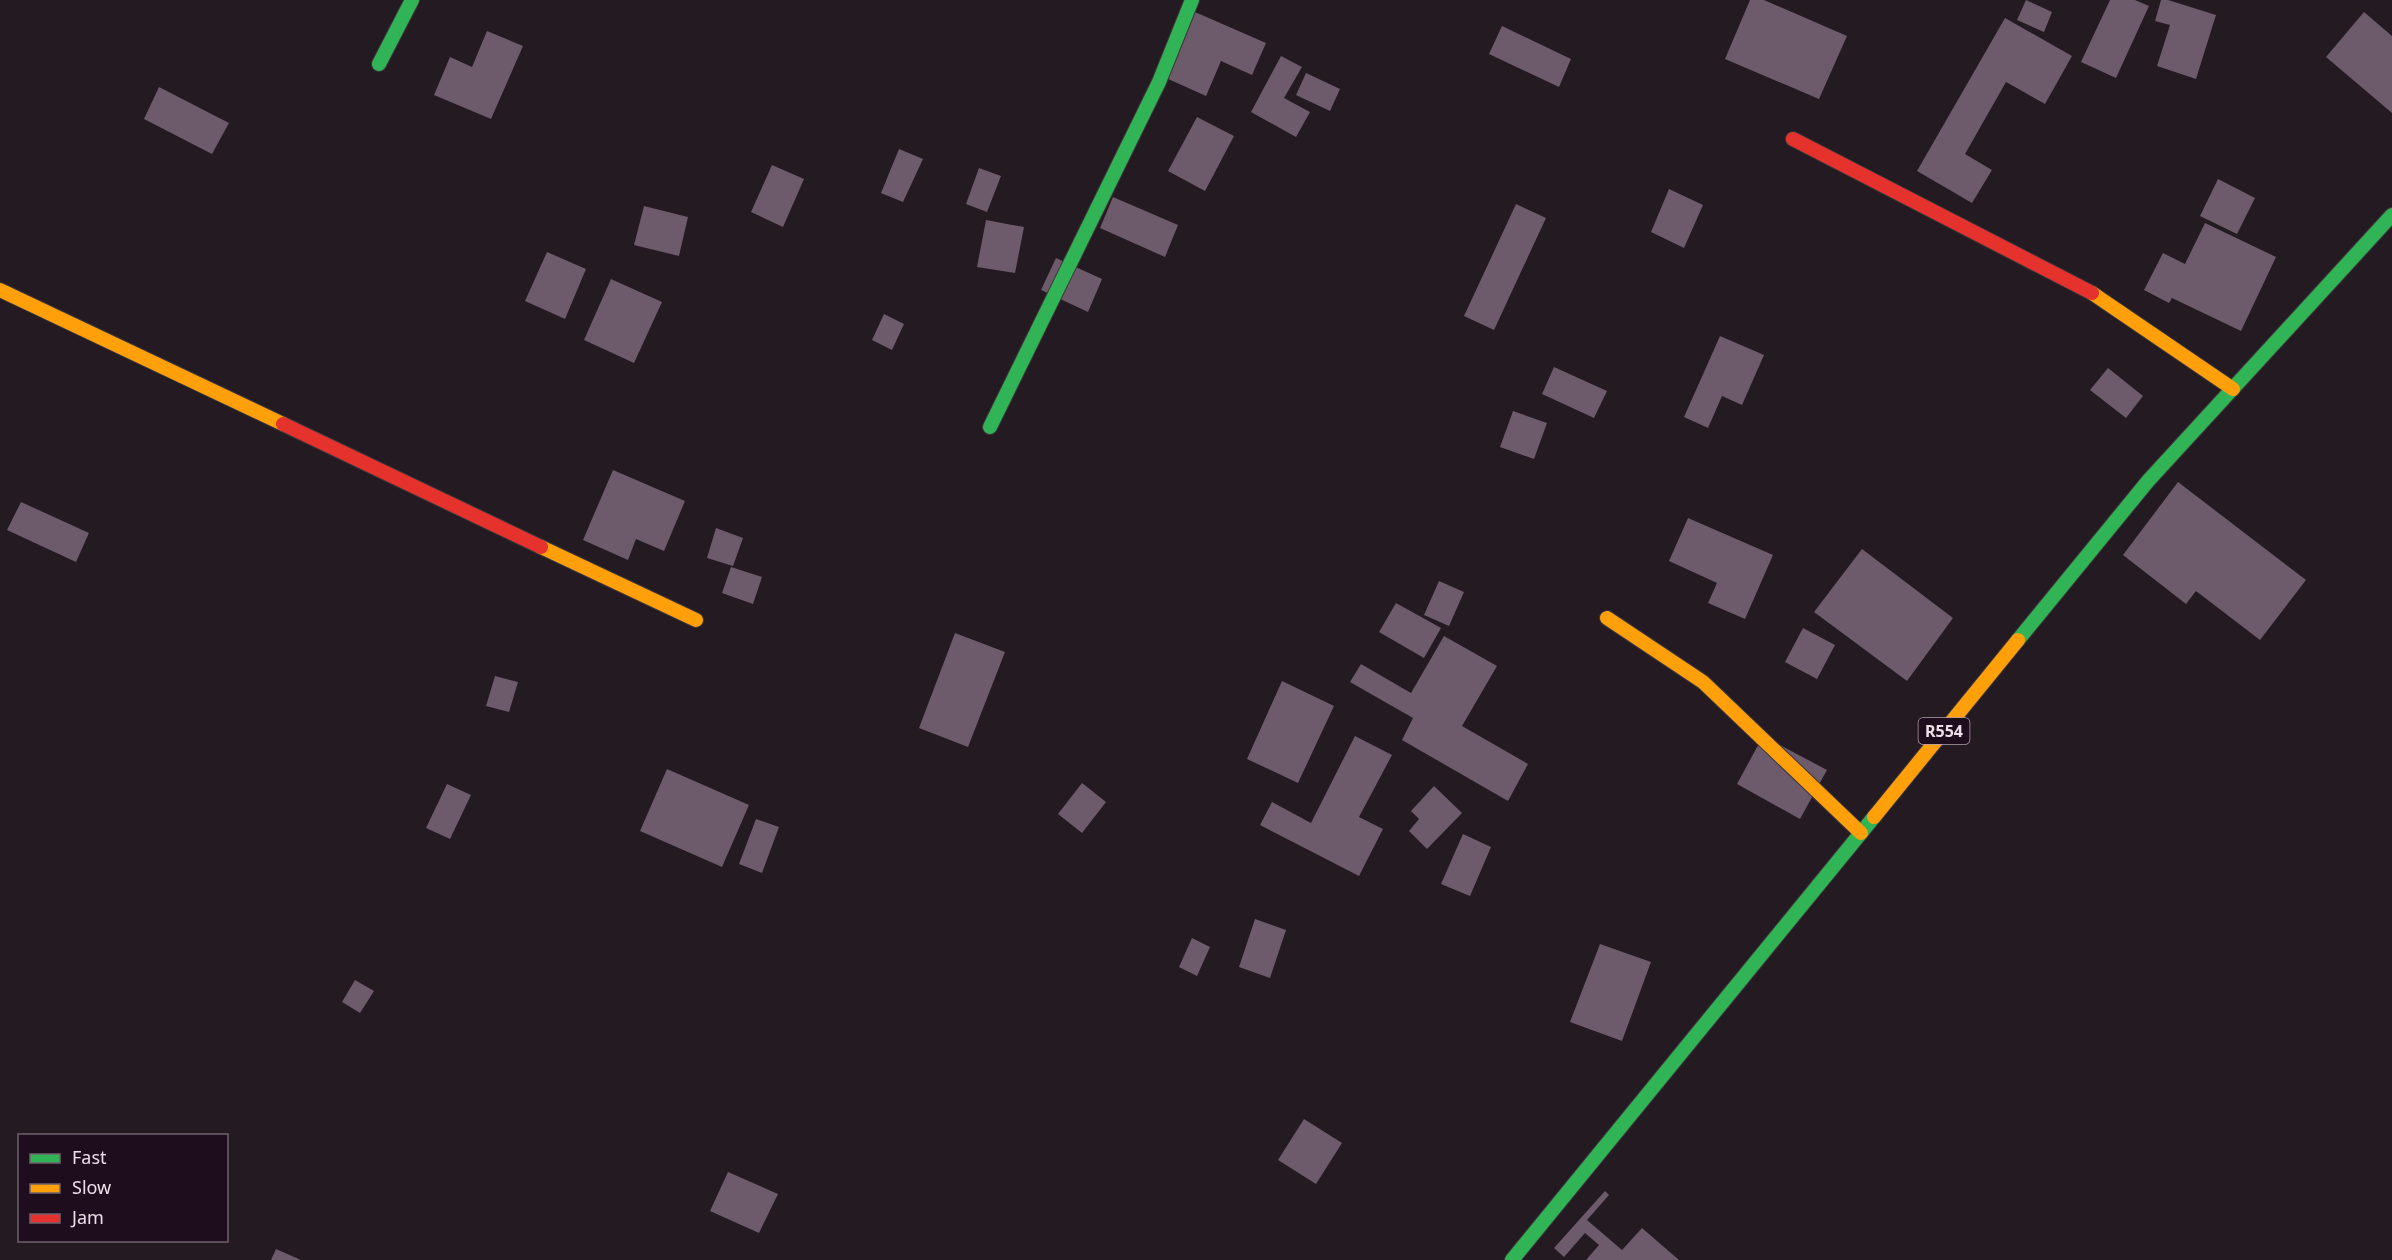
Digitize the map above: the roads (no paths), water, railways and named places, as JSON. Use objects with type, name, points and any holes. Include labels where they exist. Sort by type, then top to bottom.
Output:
[{"type":"street","points":[[379,64],[412,0]]},
{"type":"street","points":[[990,428],[1159,82],[1192,0]]},
{"type":"street","points":[[1793,139],[2088,290],[2233,389]]},
{"type":"street","name":"R554","points":[[1512,1260],[2148,481],[2392,216]]},
{"type":"street","points":[[0,290],[696,620]]},
{"type":"street","points":[[1607,618],[1703,682],[1861,833]]}]
